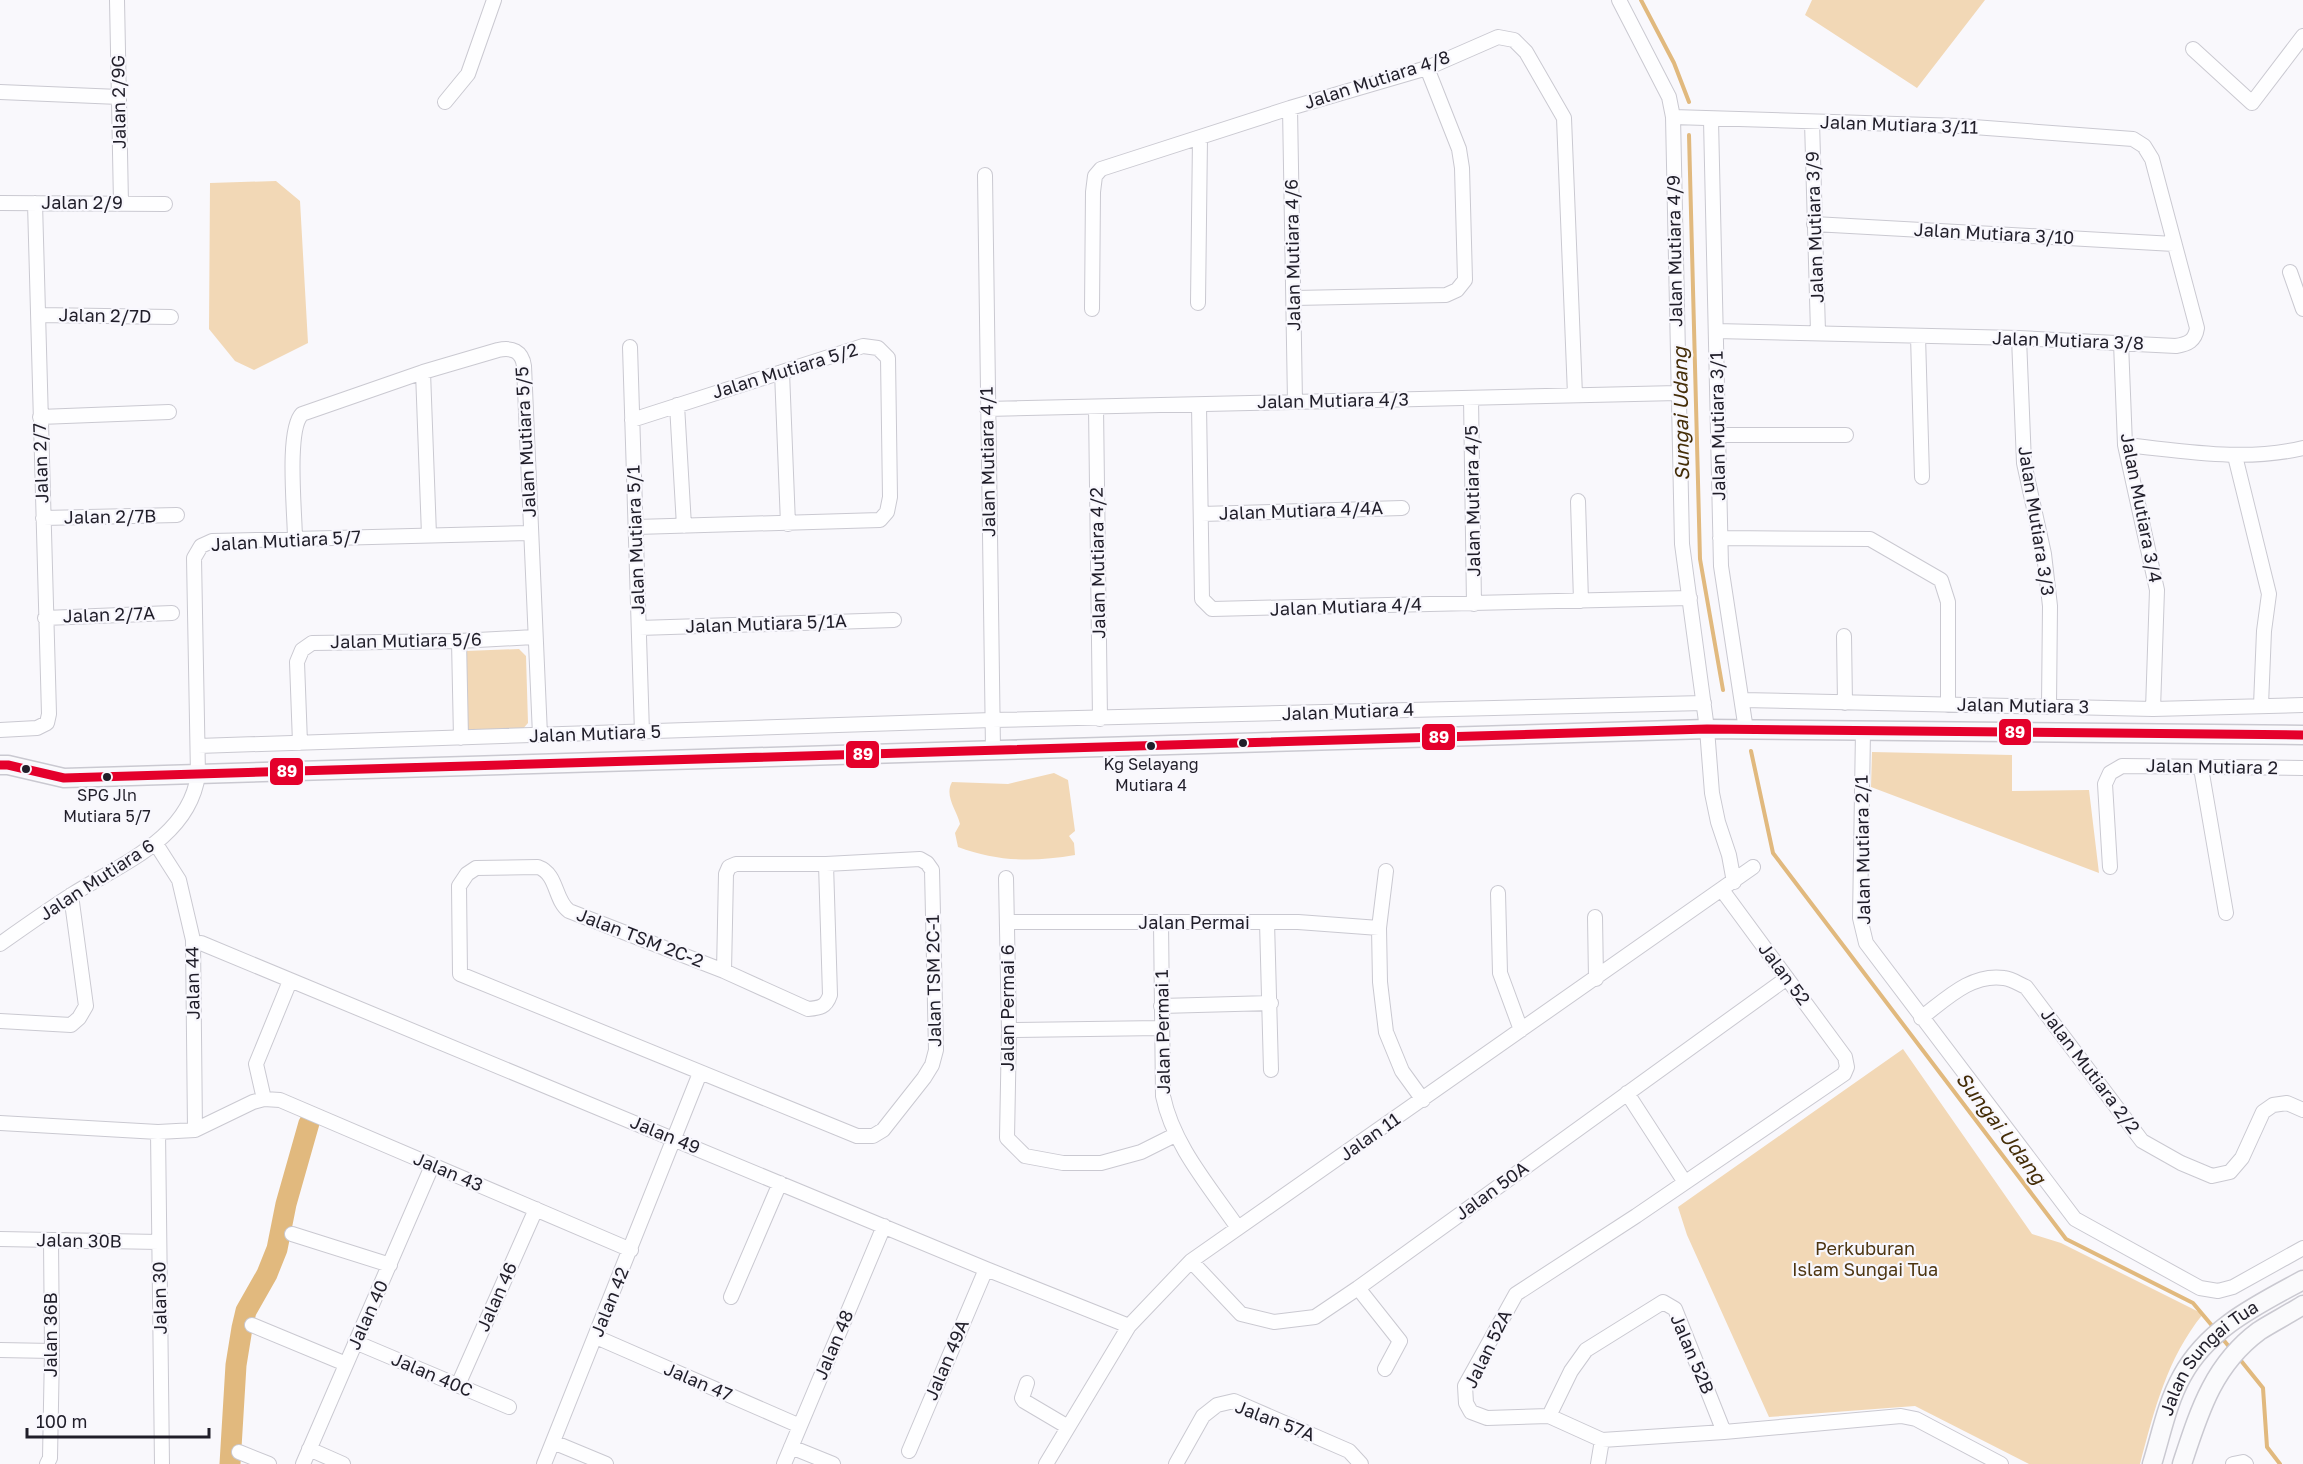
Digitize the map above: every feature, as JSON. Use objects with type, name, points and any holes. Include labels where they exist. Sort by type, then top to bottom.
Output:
[{"type":"street","name":"Jalan 2/9G","points":[[117,0],[121,203]]},
{"type":"street","points":[[445,102],[468,74],[494,0]]},
{"type":"street","name":"Jalan Mutiara 4/9","points":[[1619,0],[1669,98],[1673,117],[1682,544],[1704,703],[1712,793],[1734,882]]},
{"type":"street","points":[[2193,49],[2252,104],[2303,36]]},
{"type":"street","name":"Jalan Mutiara 4/8","points":[[1092,309],[1093,192],[1095,176],[1101,169],[1290,108],[1427,68],[1498,37],[1514,40],[1526,52],[1564,118],[1575,395]]},
{"type":"street","points":[[1294,298],[1446,295],[1457,290],[1465,280],[1462,168],[1459,148],[1427,68]]},
{"type":"street","points":[[0,92],[119,97]]},
{"type":"street","name":"Jalan Mutiara 4/6","points":[[1290,108],[1296,402]]},
{"type":"street","name":"Jalan Mutiara 3/11","points":[[1673,117],[1711,120],[1960,126],[2125,138]]},
{"type":"street","name":"Jalan Mutiara 3/1","points":[[1711,120],[1721,566],[1746,730]]},
{"type":"street","name":"Jalan Mutiara 3/9","points":[[1812,122],[1818,332]]},
{"type":"street","points":[[1198,303],[1200,138]]},
{"type":"street","name":"Jalan Mutiara 3/8","points":[[1716,331],[2019,338],[2176,346],[2186,344],[2195,337],[2198,328],[2149,152],[2138,142],[2125,138]]},
{"type":"street","name":"Jalan Mutiara 4/1","points":[[986,175],[987,409],[993,749]]},
{"type":"street","name":"Jalan 2/9","points":[[0,202],[165,204]]},
{"type":"street","name":"Jalan 2/7","points":[[0,730],[37,728],[47,723],[49,714],[35,203]]},
{"type":"street","name":"Jalan Mutiara 3/10","points":[[1814,224],[2174,244]]},
{"type":"street","points":[[2290,272],[2303,309]]},
{"type":"street","name":"Jalan 2/7D","points":[[39,315],[171,317]]},
{"type":"street","points":[[1918,336],[1922,477]]},
{"type":"street","name":"Jalan Mutiara 3/3","points":[[2019,338],[2024,463],[2044,554],[2050,606],[2049,705]]},
{"type":"street","name":"Jalan Mutiara 3/4","points":[[2121,343],[2125,445],[2157,590],[2153,709]]},
{"type":"street","name":"Jalan Mutiara 5/2","points":[[632,420],[863,346],[878,348],[888,358],[890,497],[887,512],[876,521],[636,527]]},
{"type":"street","name":"Jalan Mutiara 5/1","points":[[630,347],[642,733]]},
{"type":"street","name":"Jalan Mutiara 5/5","points":[[295,540],[293,440],[296,423],[300,416],[423,372],[508,348],[514,350],[523,358],[540,735]]},
{"type":"street","points":[[423,372],[429,535]]},
{"type":"street","points":[[782,372],[788,524]]},
{"type":"street","name":"Jalan Mutiara 4/3","points":[[987,409],[1678,393]]},
{"type":"street","name":"Jalan Mutiara 4/5","points":[[1471,398],[1474,604]]},
{"type":"street","points":[[677,405],[684,526]]},
{"type":"street","name":"Jalan Mutiara 4/4","points":[[1199,405],[1202,599],[1212,609],[1690,598]]},
{"type":"street","name":"Jalan Mutiara 4/2","points":[[1096,407],[1100,719]]},
{"type":"street","points":[[40,417],[169,412]]},
{"type":"street","points":[[1718,435],[1846,435]]},
{"type":"street","points":[[2125,445],[2235,456],[2288,452],[2303,448]]},
{"type":"street","points":[[2235,456],[2269,594],[2264,631],[2261,705]]},
{"type":"street","points":[[1578,501],[1581,601]]},
{"type":"street","name":"Jalan Mutiara 4/4A","points":[[1201,514],[1402,508]]},
{"type":"street","name":"Jalan 2/7B","points":[[43,518],[177,515]]},
{"type":"street","name":"Jalan Mutiara 5/7","points":[[198,775],[195,555],[201,546],[209,542],[531,533]]},
{"type":"street","points":[[1720,538],[1870,539],[1941,580],[1948,602],[1948,705]]},
{"type":"street","name":"Jalan 2/7A","points":[[45,618],[172,613]]},
{"type":"street","name":"Jalan Mutiara 5/1A","points":[[639,628],[894,620]]},
{"type":"street","points":[[1844,636],[1845,703]]},
{"type":"street","name":"Jalan Mutiara 5/6","points":[[300,742],[297,662],[302,650],[312,643],[459,641],[534,637]]},
{"type":"street","points":[[459,641],[461,738]]},
{"type":"street","name":"Jalan Mutiara 3","points":[[1742,700],[2153,709],[2303,705]]},
{"type":"street","name":"Jalan Mutiara 4","points":[[992,720],[1704,703]]},
{"type":"street","name":"Jalan Mutiara 5","points":[[198,746],[992,720]]},
{"type":"street","points":[[0,765],[63,778],[1707,729],[2303,735]]},
{"type":"street","name":"Jalan Mutiara 2/1","points":[[1863,730],[1860,918],[1866,943],[2075,1219],[2200,1287],[2218,1291],[2233,1287],[2303,1248]]},
{"type":"street","name":"Jalan Mutiara 2","points":[[2110,867],[2105,784],[2110,773],[2122,766],[2303,768]]},
{"type":"street","points":[[2201,768],[2226,913]]},
{"type":"street","name":"Jalan Mutiara 6","points":[[0,944],[71,895],[156,844],[186,811],[196,789],[198,775]]},
{"type":"street","name":"Jalan 44","points":[[156,844],[179,880],[193,940],[195,1130]]},
{"type":"street","name":"Jalan TSM 2C-1","points":[[459,886],[460,974],[857,1136],[873,1136],[883,1130],[924,1078],[932,1065],[936,1050],[932,870],[927,862],[920,859],[826,864],[736,864],[729,867],[726,874],[724,971]]},
{"type":"street","name":"Jalan TSM 2C-2","points":[[459,886],[466,874],[476,868],[538,867],[550,875],[562,906],[569,911],[724,971],[808,1009],[820,1008],[827,1004],[830,995],[826,864]]},
{"type":"street","name":"Jalan 11","points":[[1046,1464],[1129,1326],[1191,1262],[1753,867]]},
{"type":"street","points":[[1386,871],[1379,928],[1380,982],[1386,1032],[1402,1071],[1423,1100]]},
{"type":"street","name":"Jalan Permai 6","points":[[1006,878],[1009,1030],[1007,1138],[1025,1156],[1063,1163],[1101,1163],[1141,1152],[1175,1136]]},
{"type":"street","name":"Jalan 52","points":[[1722,890],[1845,1057]]},
{"type":"street","points":[[1498,893],[1500,973],[1521,1030]]},
{"type":"street","points":[[0,1021],[71,1025],[79,1018],[86,1006],[71,895]]},
{"type":"street","points":[[1595,918],[1596,979]]},
{"type":"street","name":"Jalan Permai","points":[[1008,922],[1298,922],[1379,928]]},
{"type":"street","points":[[1266,922],[1271,1003],[1271,1070]]},
{"type":"street","name":"Jalan Permai 1","points":[[1161,923],[1162,1096],[1167,1117],[1175,1136],[1238,1228]]},
{"type":"street","name":"Jalan 49","points":[[201,943],[986,1269],[1129,1326]]},
{"type":"street","name":"Jalan Mutiara 2/2","points":[[1921,1018],[1968,984],[1987,977],[2006,978],[2026,987],[2142,1141],[2181,1163],[2212,1176],[2230,1172],[2242,1158],[2263,1112],[2273,1105],[2287,1103],[2303,1110]]},
{"type":"street","name":"Jalan 50A","points":[[1191,1262],[1241,1314],[1274,1322],[1315,1317],[1787,978]]},
{"type":"street","points":[[0,1124],[158,1132],[195,1130],[264,1099],[256,1064],[290,981]]},
{"type":"street","points":[[1161,1006],[1271,1003]]},
{"type":"street","points":[[1009,1030],[1161,1028]]},
{"type":"street","name":"Jalan 52A","points":[[1845,1057],[1847,1067],[1844,1074],[1684,1181],[1636,1216],[1516,1294],[1465,1386],[1466,1403],[1471,1412],[1487,1418],[1549,1416],[1602,1440],[1901,1416],[1916,1419],[2001,1464]]},
{"type":"street","points":[[673,1138],[700,1073]]},
{"type":"street","points":[[1627,1093],[1684,1181]]},
{"type":"street","name":"Jalan 43","points":[[264,1099],[280,1100],[631,1250]]},
{"type":"street","name":"Jalan 30","points":[[158,1132],[162,1464]]},
{"type":"street","name":"Jalan 42","points":[[544,1464],[631,1250],[673,1138]]},
{"type":"street","name":"Jalan 40","points":[[303,1464],[432,1166]]},
{"type":"street","points":[[731,1297],[780,1183]]},
{"type":"street","name":"Jalan 46","points":[[458,1385],[536,1209]]},
{"type":"street","name":"Jalan 48","points":[[784,1464],[884,1226]]},
{"type":"street","points":[[292,1234],[390,1265]]},
{"type":"street","name":"Jalan 30B","points":[[0,1239],[159,1242]]},
{"type":"street","name":"Jalan 36B","points":[[47,1464],[50,1458],[52,1351],[51,1241]]},
{"type":"street","name":"Jalan 49A","points":[[909,1450],[986,1269]]},
{"type":"street","name":"Jalan Sungai Tua","points":[[2152,1464],[2169,1407],[2182,1376],[2202,1347],[2244,1313],[2303,1280]]},
{"type":"street","points":[[1358,1288],[1400,1341],[1385,1369]]},
{"type":"street","name":"Jalan 52B","points":[[1549,1416],[1570,1371],[1586,1350],[1663,1302],[1675,1309],[1724,1432]]},
{"type":"street","name":"Jalan Sungai Tua","points":[[2182,1464],[2211,1384],[2221,1368],[2260,1330],[2303,1305]]},
{"type":"street","points":[[252,1325],[346,1364]]},
{"type":"street","name":"Jalan 47","points":[[596,1337],[800,1426]]},
{"type":"street","name":"Jalan 40C","points":[[355,1342],[509,1407]]},
{"type":"street","points":[[0,1350],[52,1351]]},
{"type":"street","points":[[1027,1383],[1022,1398],[1024,1401],[1068,1427]]},
{"type":"street","name":"Jalan 57A","points":[[1176,1464],[1203,1416],[1217,1405],[1234,1401],[1349,1451],[1362,1464]]},
{"type":"street","points":[[1598,1464],[1602,1440]]},
{"type":"street","points":[[553,1442],[606,1464]]},
{"type":"street","points":[[791,1447],[833,1464]]},
{"type":"street","points":[[309,1449],[343,1464]]},
{"type":"street","points":[[239,1452],[269,1464]]},
{"type":"street","points":[[2234,1464],[2243,1462],[2246,1464]]},
{"type":"green space","points":[[1812,0],[1985,0],[1917,88],[1805,15]]},
{"type":"green space","points":[[276,181],[300,201],[308,343],[254,370],[235,361],[209,329],[210,183]]},
{"type":"green space","points":[[519,649],[526,656],[528,723],[521,731],[467,732],[465,651]]},
{"type":"green space","points":[[1872,752],[2012,755],[2012,791],[2089,790],[2099,873],[1871,787]]},
{"type":"green space","points":[[1054,773],[1068,780],[1075,831],[1069,836],[1074,843],[1075,855],[1031,860],[1016,859],[987,856],[958,847],[955,833],[960,824],[950,798],[952,782],[1008,784]]},
{"type":"green space","name":"Perkuburan Islam Sungai Tua","points":[[1903,1049],[2032,1234],[2061,1243],[2203,1314],[2180,1349],[2163,1386],[2140,1464],[2029,1464],[1915,1406],[1769,1417],[1687,1235],[1678,1207]]},
{"type":"waterway","name":"Sungai Udang","points":[[1641,0],[1674,63],[1689,102]]},
{"type":"waterway","name":"Sungai Udang","points":[[1689,135],[1700,559],[1723,690]]},
{"type":"waterway","name":"Sungai Udang","points":[[1751,751],[1773,853],[2066,1239],[2193,1303],[2214,1328]]},
{"type":"waterway","points":[[230,1464],[236,1365],[242,1328],[246,1311],[267,1274],[277,1249],[286,1204],[309,1123]]},
{"type":"waterway","name":"Sungai Udang","points":[[2221,1337],[2231,1349]]},
{"type":"waterway","name":"Sungai Udang","points":[[2238,1357],[2263,1388],[2267,1447],[2280,1464]]},
{"type":"transit line","name":"89","points":[[0,765],[64,778],[1707,729],[2303,735]]},
{"type":"place","name":"Kg Selayang Mutiara 4","points":[[1151,746]]},
{"type":"place","name":"SPG Jln Mutiara 5/7","points":[[107,777]]}]
